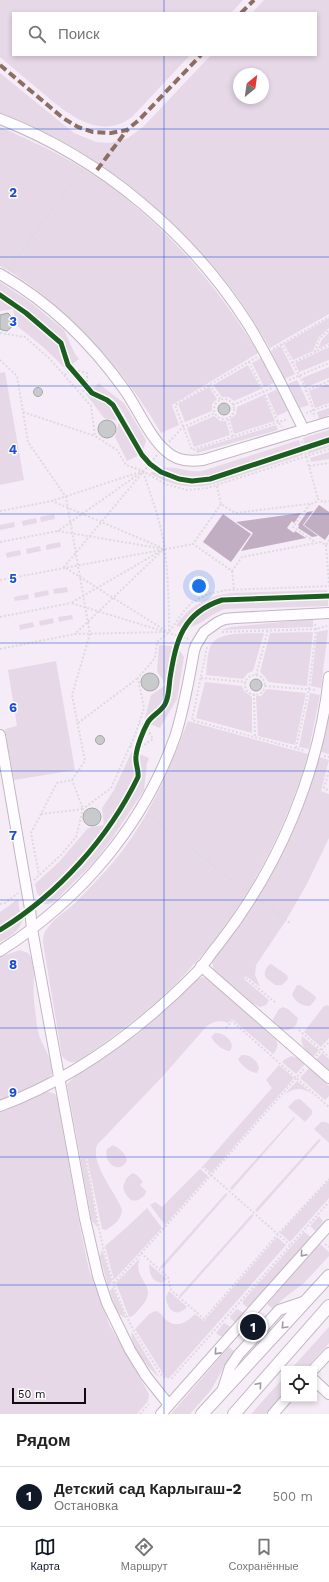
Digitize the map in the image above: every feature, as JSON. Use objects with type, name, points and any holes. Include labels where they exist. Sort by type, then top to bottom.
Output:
[{"type":"main road","points":[[202,1414],[329,1276]]},
{"type":"main road","points":[[234,1414],[329,1306]]},
{"type":"street","points":[[0,119],[38,136],[87,164],[114,182],[166,225],[195,255],[220,285],[247,322],[264,351],[303,434]]},
{"type":"street","points":[[2,275],[48,308],[82,339],[110,370],[160,447],[174,457],[192,461],[202,460],[303,434],[329,422]]},
{"type":"street","points":[[0,951],[32,929],[83,884],[101,865],[119,842],[140,810],[162,768],[175,735],[183,706],[194,651],[204,632],[218,622],[235,618],[329,613]]},
{"type":"street","points":[[0,1106],[60,1079],[91,1060],[135,1028],[170,997],[201,966],[230,929],[252,896],[272,861],[296,809],[311,767],[319,738],[329,677]]},
{"type":"street","points":[[0,735],[32,929],[90,1241],[105,1298],[130,1350],[146,1376],[169,1405]]},
{"type":"street","points":[[201,966],[329,1078]]},
{"type":"street","points":[[161,1414],[329,1225]]},
{"type":"street","points":[[317,1366],[329,1352]]},
{"type":"street","points":[[317,1383],[329,1394]]},
{"type":"street","points":[[273,1414],[283,1402]]},
{"type":"path","points":[[2,275],[87,164]]},
{"type":"path","points":[[271,350],[329,316]]},
{"type":"path","points":[[315,352],[319,339],[329,330]]},
{"type":"path","points":[[0,333],[25,337],[50,359],[91,406],[95,436]]},
{"type":"path","points":[[282,344],[299,376],[314,410]]},
{"type":"path","points":[[292,363],[329,345]]},
{"type":"path","points":[[0,356],[0,360],[17,376],[28,442],[66,497],[90,634],[72,695],[85,761],[72,780],[57,783],[31,833],[39,875]]},
{"type":"path","points":[[260,356],[175,405],[192,450],[291,418]]},
{"type":"path","points":[[249,362],[278,422],[284,430]]},
{"type":"path","points":[[286,381],[329,363]]},
{"type":"path","points":[[64,375],[69,367]]},
{"type":"path","points":[[69,367],[92,394]]},
{"type":"path","points":[[69,367],[87,373],[87,388]]},
{"type":"path","points":[[305,391],[328,382]]},
{"type":"path","points":[[209,385],[220,400]]},
{"type":"path","points":[[233,405],[276,386]]},
{"type":"path","points":[[81,393],[87,388]]},
{"type":"path","points":[[220,400],[228,400],[233,405],[234,411],[228,419],[232,437]]},
{"type":"path","points":[[220,400],[215,406],[215,413],[221,419],[228,419]]},
{"type":"path","points":[[303,414],[329,405]]},
{"type":"path","points":[[23,412],[95,436],[117,450],[126,464],[143,471],[164,484],[176,488],[198,490],[216,486],[329,450]]},
{"type":"path","points":[[168,443],[183,427],[215,413]]},
{"type":"path","points":[[303,434],[303,448],[307,457],[318,499],[323,502],[328,502]]},
{"type":"path","points":[[303,448],[312,446]]},
{"type":"path","points":[[64,567],[157,456]]},
{"type":"path","points":[[309,466],[329,463]]},
{"type":"path","points":[[0,511],[52,501],[143,471]]},
{"type":"path","points":[[58,531],[143,471]]},
{"type":"path","points":[[143,471],[155,509],[164,549],[168,590],[169,632]]},
{"type":"path","points":[[216,486],[221,504],[235,513],[310,504],[315,503],[318,499]]},
{"type":"path","points":[[52,501],[164,549]]},
{"type":"path","points":[[193,544],[221,504]]},
{"type":"path","points":[[310,504],[293,527],[316,542]]},
{"type":"path","points":[[0,542],[58,531],[164,549]]},
{"type":"path","points":[[78,724],[138,678],[155,658],[156,642],[169,632],[184,610],[198,598],[217,591],[234,589],[329,586],[326,545],[329,540]]},
{"type":"path","points":[[234,589],[232,571],[242,557],[316,542],[321,542],[326,545]]},
{"type":"path","points":[[0,580],[78,564],[193,544],[232,571]]},
{"type":"path","points":[[0,617],[70,603],[164,549]]},
{"type":"path","points":[[75,634],[164,549]]},
{"type":"path","points":[[64,567],[169,632]]},
{"type":"path","points":[[70,603],[169,632],[181,634],[189,639]]},
{"type":"path","points":[[296,748],[309,689],[316,629],[315,619]]},
{"type":"path","points":[[218,634],[221,632],[316,629],[327,626]]},
{"type":"path","points":[[256,675],[268,630]]},
{"type":"path","points":[[0,649],[75,634],[169,632]]},
{"type":"path","points":[[177,643],[181,634]]},
{"type":"path","points":[[209,643],[206,649],[192,720],[309,752]]},
{"type":"path","points":[[256,675],[250,677],[246,682],[248,692],[254,694],[262,691],[265,686]]},
{"type":"path","points":[[256,675],[263,680],[265,686]]},
{"type":"path","points":[[41,814],[83,809],[111,788],[130,746],[144,708],[138,678]]},
{"type":"path","points":[[201,678],[246,682]]},
{"type":"path","points":[[265,686],[321,691]]},
{"type":"path","points":[[254,694],[255,737]]},
{"type":"path","points":[[144,732],[150,719]]},
{"type":"path","points":[[138,749],[153,739],[146,726],[139,723]]},
{"type":"path","points":[[136,756],[142,738]]},
{"type":"path","points":[[130,746],[138,749]]},
{"type":"path","points":[[329,771],[324,788],[329,790]]},
{"type":"path","points":[[0,904],[5,904],[39,875],[62,854],[76,837],[83,809],[72,780]]},
{"type":"path","points":[[140,810],[252,896],[290,923]]},
{"type":"path","points":[[246,978],[276,1003]]},
{"type":"path","points":[[226,1028],[232,1022],[329,1107]]},
{"type":"path","points":[[299,1030],[329,1057]]},
{"type":"path","points":[[314,1058],[329,1042]]},
{"type":"path","points":[[109,1288],[307,1066]]},
{"type":"path","points":[[86,1157],[104,1249],[113,1283],[127,1317],[147,1353],[163,1377],[172,1378],[329,1202]]},
{"type":"path","points":[[202,1167],[290,1245]]},
{"type":"path","points":[[141,1253],[168,1277],[171,1290],[204,1319],[278,1234],[329,1179]]},
{"type":"path","points":[[140,1414],[149,1404]]},
{"type":"shaded area","points":[[0,0],[243,0],[232,12],[12,12],[12,56],[189,56],[132,117],[119,124],[106,127],[82,121],[58,106],[0,57]]},
{"type":"shaded area","points":[[264,0],[329,0],[329,314],[270,348],[239,299],[215,269],[189,240],[162,214],[133,189],[102,167],[35,129],[0,114],[0,73],[74,133],[96,142],[110,143],[128,138],[143,127],[210,56],[317,56],[317,12],[253,12]]},
{"type":"shaded area","points":[[0,127],[48,149],[84,169],[120,194],[143,213],[206,278],[242,327],[258,353],[172,405],[179,425],[161,433],[138,397],[112,363],[84,332],[21,278],[0,266]]},
{"type":"shaded area","points":[[0,282],[30,302],[64,330],[75,354],[79,359],[71,365],[66,346],[61,339],[33,315],[0,292]]},
{"type":"shaded area","points":[[0,298],[39,326],[53,339],[60,348],[67,368],[66,369],[42,346],[17,326],[13,309],[0,311]]},
{"type":"shaded area","points":[[329,318],[329,328],[318,338],[313,351],[293,360],[284,344]]},
{"type":"shaded area","points":[[329,332],[329,343],[318,349],[321,341]]},
{"type":"shaded area","points":[[281,346],[295,374],[285,379],[271,351]]},
{"type":"shaded area","points":[[329,347],[329,360],[299,372],[295,363]]},
{"type":"shaded area","points":[[261,358],[274,383],[264,387],[252,363]]},
{"type":"shaded area","points":[[248,365],[261,389],[234,401],[229,397],[222,397],[213,385]]},
{"type":"shaded area","points":[[329,367],[329,378],[306,387],[302,378]]},
{"type":"shaded area","points":[[5,372],[24,480],[0,485],[0,373]]},
{"type":"shaded area","points":[[297,380],[309,405],[300,408],[288,384]]},
{"type":"shaded area","points":[[99,383],[124,403],[146,440],[143,451],[118,404],[106,395],[92,389]]},
{"type":"shaded area","points":[[327,384],[329,385],[329,403],[315,408],[309,391]]},
{"type":"shaded area","points":[[209,387],[217,399],[212,404],[212,411],[185,422],[178,404]]},
{"type":"shaded area","points":[[277,389],[288,411],[277,416],[267,394]]},
{"type":"shaded area","points":[[87,392],[92,397],[109,405],[120,419],[136,449],[138,456],[127,461],[115,437],[119,421],[104,418],[86,394]]},
{"type":"shaded area","points":[[264,395],[275,421],[234,434],[230,419],[236,414],[237,407]]},
{"type":"shaded area","points":[[329,408],[329,415],[319,419],[317,412]]},
{"type":"shaded area","points":[[214,416],[220,421],[226,421],[230,435],[194,447],[187,428]]},
{"type":"shaded area","points":[[276,425],[278,430],[197,453],[196,450]]},
{"type":"shaded area","points":[[329,430],[329,437],[305,445],[303,438]]},
{"type":"shaded area","points":[[299,440],[301,446],[203,478],[192,479],[181,477],[159,469],[170,467],[191,471],[202,471]]},
{"type":"shaded area","points":[[329,443],[329,447],[308,454],[307,450]]},
{"type":"shaded area","points":[[302,451],[303,455],[204,486],[180,485],[165,481],[150,473],[155,471],[166,478],[185,483],[204,482]]},
{"type":"shaded area","points":[[329,452],[329,459],[311,462],[310,458]]},
{"type":"shaded area","points":[[319,505],[329,512],[329,534],[325,540],[304,525]]},
{"type":"shaded area","points":[[313,511],[303,525],[318,536],[312,537],[298,528],[298,525],[307,512]]},
{"type":"shaded area","points":[[301,513],[294,523],[292,521],[287,528],[306,538],[241,551],[253,533],[236,522]]},
{"type":"shaded area","points":[[54,514],[55,519],[41,522],[40,517]]},
{"type":"shaded area","points":[[223,514],[251,534],[231,562],[203,542]]},
{"type":"shaded area","points":[[36,518],[37,523],[23,526],[22,521]]},
{"type":"shaded area","points":[[14,522],[15,527],[0,530],[0,525]]},
{"type":"shaded area","points":[[60,542],[61,547],[46,550],[46,545]]},
{"type":"shaded area","points":[[40,546],[41,551],[27,554],[26,549]]},
{"type":"shaded area","points":[[20,550],[21,555],[7,558],[6,553]]},
{"type":"shaded area","points":[[67,587],[68,592],[54,594],[53,589]]},
{"type":"shaded area","points":[[48,590],[49,595],[35,598],[34,593]]},
{"type":"shaded area","points":[[327,590],[328,594],[223,598],[205,604],[187,618],[182,627],[176,626],[187,613],[199,603],[222,594]]},
{"type":"shaded area","points":[[28,594],[29,599],[15,601],[14,597]]},
{"type":"shaded area","points":[[328,599],[328,606],[225,609],[197,624],[187,627],[202,612],[224,602]]},
{"type":"shaded area","points":[[72,615],[73,619],[59,622],[58,617]]},
{"type":"shaded area","points":[[53,618],[54,623],[40,626],[39,621]]},
{"type":"shaded area","points":[[313,619],[313,627],[220,630],[231,627]]},
{"type":"shaded area","points":[[33,622],[34,627],[20,630],[19,625]]},
{"type":"shaded area","points":[[328,630],[321,688],[311,686],[317,632]]},
{"type":"shaded area","points":[[313,632],[307,686],[268,682],[260,672],[270,633]]},
{"type":"shaded area","points":[[242,633],[264,633],[253,671],[248,673],[243,679],[206,675],[210,647],[219,638],[226,635]]},
{"type":"shaded area","points":[[159,645],[172,646],[164,699],[144,722],[151,695],[166,685],[157,671]]},
{"type":"shaded area","points":[[178,648],[184,657],[177,699],[160,728],[150,724],[169,702]]},
{"type":"shaded area","points":[[56,661],[75,770],[14,780],[5,729],[17,726],[8,670]]},
{"type":"shaded area","points":[[205,682],[242,686],[244,691],[252,697],[252,733],[196,718]]},
{"type":"shaded area","points":[[267,689],[306,693],[295,745],[258,736],[256,696],[261,696]]},
{"type":"shaded area","points":[[310,693],[320,695],[309,749],[299,747]]},
{"type":"shaded area","points":[[329,717],[329,754],[321,752]]},
{"type":"shaded area","points":[[188,721],[308,754],[299,783],[276,838],[248,891],[232,916],[195,963],[169,990],[141,1015],[81,1059],[76,1062],[68,1061],[62,1056],[43,943],[44,934],[52,922],[74,904],[115,861],[141,824],[162,784]]},
{"type":"shaded area","points":[[132,751],[134,752],[133,758],[135,776],[125,797],[91,844],[40,897],[37,893],[35,884],[60,861],[88,828],[104,825],[102,808],[114,790]]},
{"type":"shaded area","points":[[140,754],[149,758],[147,763],[144,790],[113,837],[95,861],[56,900],[47,904],[41,903],[91,852],[109,830],[126,805],[135,791],[140,778]]},
{"type":"shaded area","points":[[319,757],[329,760],[321,791],[329,794],[329,838],[307,884],[285,922],[256,965],[255,975],[260,987],[246,976],[244,979],[269,1000],[266,1005],[260,1007],[248,1001],[214,971],[212,962],[239,926],[275,868],[298,818]]},
{"type":"shaded area","points":[[18,899],[20,913],[0,927],[0,912]]},
{"type":"shaded area","points":[[23,918],[22,923],[17,930],[0,942],[0,933]]},
{"type":"shaded area","points":[[20,950],[28,953],[33,964],[34,1001],[38,1029],[40,1038],[50,1060],[52,1074],[47,1080],[0,1101],[0,957]]},
{"type":"shaded area","points":[[271,964],[287,975],[288,979],[282,985],[275,985],[266,978],[266,970]]},
{"type":"shaded area","points":[[203,977],[208,979],[276,1040],[276,1049],[273,1054],[232,1019],[228,1023],[216,1022],[211,1023],[206,1027],[163,1076],[97,1145],[97,1160],[100,1169],[122,1209],[119,1219],[115,1224],[106,1230],[102,1229],[87,1157],[85,1157],[98,1228],[92,1221],[91,1217],[67,1084],[75,1076],[139,1033],[198,979]]},
{"type":"shaded area","points":[[297,985],[300,985],[315,996],[316,999],[310,1006],[302,1004],[293,997],[292,994]]},
{"type":"shaded area","points":[[324,1006],[329,1006],[329,1038],[321,1047],[304,1032]]},
{"type":"shaded area","points":[[283,1007],[288,1009],[298,1018],[296,1025],[289,1030],[279,1029],[274,1023],[273,1019],[279,1009]]},
{"type":"shaded area","points":[[215,1033],[224,1035],[228,1039],[232,1046],[230,1051],[227,1051],[214,1042],[211,1037]]},
{"type":"shaded area","points":[[302,1036],[319,1050],[313,1057],[303,1045]]},
{"type":"shaded area","points":[[322,1053],[329,1059],[329,1071],[316,1060]]},
{"type":"shaded area","points":[[242,1055],[251,1057],[255,1061],[259,1068],[257,1073],[254,1073],[241,1064],[238,1059]]},
{"type":"shaded area","points":[[292,1056],[305,1064],[296,1074],[282,1062]]},
{"type":"shaded area","points":[[279,1065],[294,1078],[211,1173],[203,1166],[272,1088],[266,1080]]},
{"type":"shaded area","points":[[309,1068],[329,1086],[329,1096],[325,1100],[300,1078]]},
{"type":"shaded area","points":[[297,1081],[311,1093],[297,1089],[284,1095]]},
{"type":"shaded area","points":[[49,1092],[55,1094],[57,1098],[89,1270],[109,1324],[149,1394],[148,1401],[137,1414],[0,1414],[0,1112],[43,1093]]},
{"type":"shaded area","points":[[300,1099],[312,1110],[312,1114],[305,1122],[288,1107],[295,1100]]},
{"type":"shaded area","points":[[294,1117],[295,1118],[232,1190],[230,1188]]},
{"type":"shaded area","points":[[321,1122],[326,1122],[329,1124],[329,1143],[314,1129]]},
{"type":"shaded area","points":[[319,1139],[321,1140],[257,1212],[255,1210]]},
{"type":"shaded area","points":[[113,1145],[126,1156],[127,1159],[124,1165],[120,1167],[112,1166],[107,1159],[107,1149]]},
{"type":"shaded area","points":[[200,1169],[208,1176],[165,1225],[150,1205],[155,1202],[162,1207]]},
{"type":"shaded area","points":[[132,1173],[137,1175],[143,1182],[140,1185],[146,1191],[145,1195],[134,1201],[129,1198],[123,1187],[126,1179]]},
{"type":"shaded area","points":[[329,1180],[329,1198],[290,1242],[280,1233]]},
{"type":"shaded area","points":[[226,1193],[228,1194],[162,1269],[160,1267]]},
{"type":"shaded area","points":[[147,1208],[162,1228],[114,1280],[105,1246]]},
{"type":"shaded area","points":[[252,1214],[254,1215],[249,1221],[181,1297],[179,1296]]},
{"type":"shaded area","points":[[319,1216],[323,1221],[316,1232],[310,1226]]},
{"type":"shaded area","points":[[304,1232],[311,1237],[248,1308],[243,1304],[243,1301]]},
{"type":"shaded area","points":[[277,1237],[286,1245],[170,1377],[165,1377],[135,1329],[149,1314],[155,1311],[160,1313],[165,1319],[173,1324],[181,1324],[195,1314],[204,1321]]},
{"type":"shaded area","points":[[320,1244],[329,1252],[329,1256],[304,1283],[283,1299],[273,1309],[267,1304]]},
{"type":"shaded area","points":[[102,1249],[112,1282],[108,1286],[100,1257]]},
{"type":"shaded area","points":[[140,1258],[138,1266],[139,1272],[148,1293],[146,1300],[140,1309],[134,1315],[129,1317],[116,1283]]},
{"type":"shaded area","points":[[149,1264],[167,1279],[161,1283],[155,1280],[150,1273]]},
{"type":"shaded area","points":[[113,1287],[126,1318],[120,1314],[115,1306],[110,1291]]},
{"type":"shaded area","points":[[169,1291],[187,1307],[180,1312],[170,1309],[166,1297]]},
{"type":"shaded area","points":[[237,1309],[244,1313],[236,1323],[230,1316]]},
{"type":"shaded area","points":[[224,1323],[232,1328],[224,1336],[220,1336],[216,1333]]},
{"type":"shaded area","points":[[329,1327],[329,1343],[309,1366],[294,1366]]},
{"type":"shaded area","points":[[132,1332],[159,1377],[150,1369],[136,1350],[133,1343]]},
{"type":"shaded area","points":[[229,1347],[235,1352],[228,1360],[211,1390],[190,1414],[171,1414]]},
{"type":"shaded area","points":[[281,1380],[281,1397],[266,1414],[251,1414]]},
{"type":"building","points":[[8,313],[14,320],[14,325],[7,331],[2,330],[0,329],[0,315]]},
{"type":"building","points":[[38,387],[43,392],[38,397],[33,392]]},
{"type":"building","points":[[224,403],[228,405],[230,409],[228,413],[224,415],[220,413],[218,409],[220,405]]},
{"type":"building","points":[[107,420],[113,423],[116,429],[113,435],[107,438],[101,435],[98,429],[101,423]]},
{"type":"building","points":[[150,673],[156,676],[159,682],[156,688],[150,691],[144,688],[141,682],[144,676]]},
{"type":"building","points":[[256,679],[260,681],[262,685],[260,689],[256,691],[252,689],[250,685],[252,681]]},
{"type":"building","points":[[100,735],[105,740],[100,745],[95,740]]},
{"type":"building","points":[[92,808],[98,811],[101,817],[98,823],[92,826],[86,823],[83,817],[86,811]]},
{"type":"marked path","points":[[242,12],[254,0]]},
{"type":"marked path","points":[[0,65],[63,118],[78,127],[93,132],[111,133],[127,130],[140,119],[200,56]]},
{"type":"marked path","points":[[97,170],[127,130]]},
{"type":"cycle path","points":[[0,295],[26,313],[61,343],[68,365],[92,393],[107,400],[113,405],[142,455],[150,464],[161,472],[179,479],[192,481],[210,479],[329,440]]},
{"type":"cycle path","points":[[0,930],[42,900],[80,863],[112,822],[126,800],[138,777],[136,756],[140,739],[148,722],[165,705],[175,652],[179,640],[183,630],[198,612],[222,600],[329,596]]},
{"type":"place","name":"Детский сад Карлыгаш-2","points":[[253,1327]]}]
